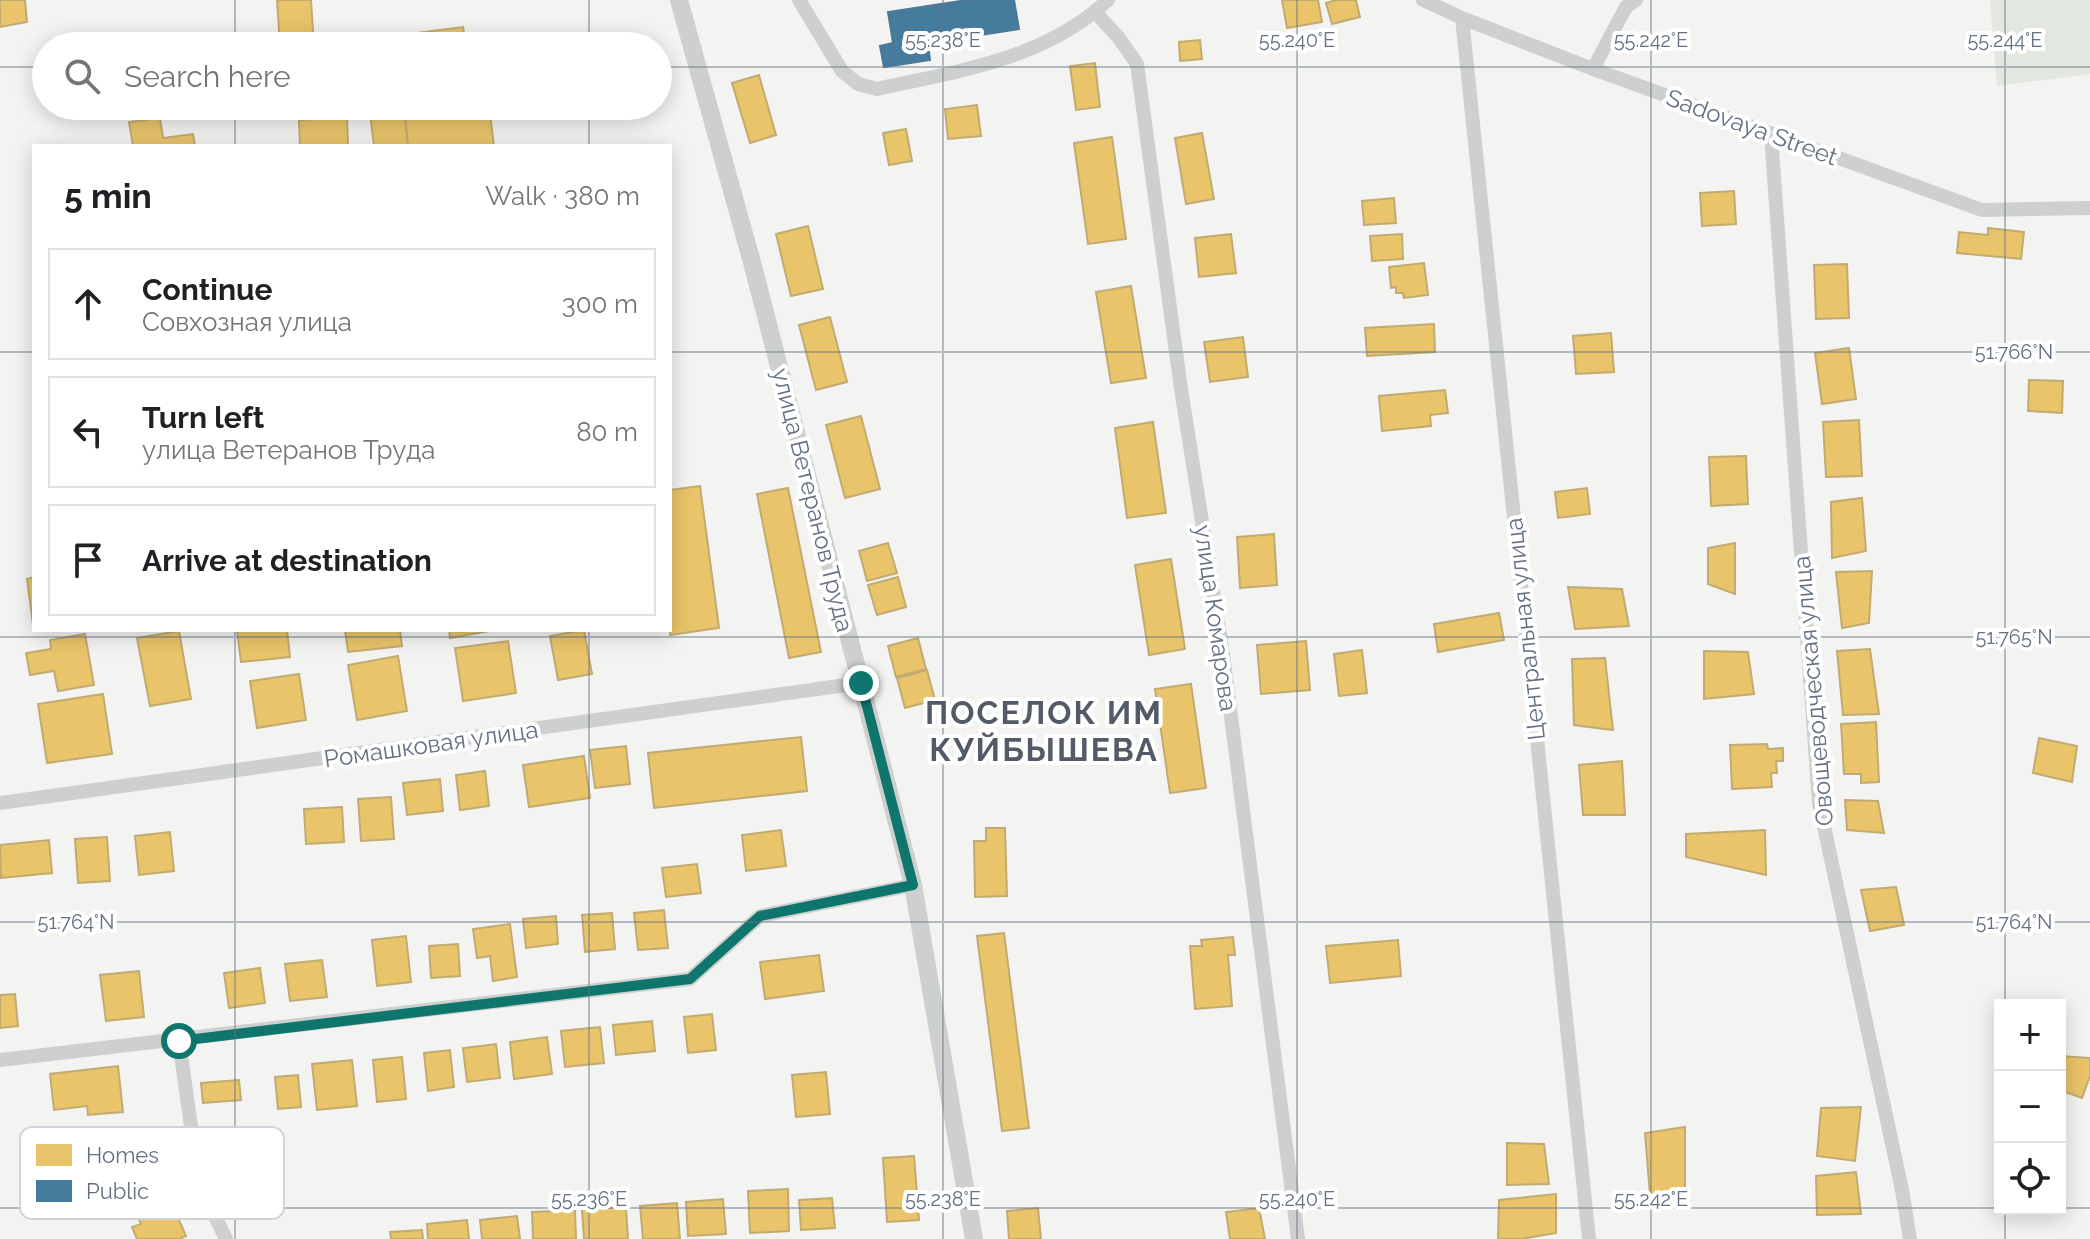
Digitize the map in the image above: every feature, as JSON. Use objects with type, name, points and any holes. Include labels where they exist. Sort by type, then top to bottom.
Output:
[{"type":"street","name":"улица Ветеранов Труда","points":[[679,0],[753,266],[913,885],[974,1239]]},
{"type":"street","points":[[799,0],[842,71],[858,84],[877,89],[998,62],[1054,38],[1108,0]]},
{"type":"street","name":"Sadovaya Street","points":[[1423,0],[1593,69],[1982,210],[2090,208]]},
{"type":"street","points":[[1593,69],[1626,7],[1636,0]]},
{"type":"street","name":"улица Комарова","points":[[1095,12],[1137,64],[1181,389],[1223,654],[1298,1239]]},
{"type":"street","name":"Центральная улица","points":[[1462,18],[1589,1239]]},
{"type":"street","name":"Овощеводческая улица","points":[[1771,135],[1819,803],[1910,1239]]},
{"type":"street","name":"Ромашковая улица","points":[[0,803],[861,683]]},
{"type":"street","points":[[0,1060],[690,979],[760,916],[913,885]]},
{"type":"street","points":[[179,1041],[191,1127]]},
{"type":"street","points":[[216,1219],[226,1239]]},
{"type":"shaded area","points":[[1990,0],[2090,0],[2090,74],[1997,86]]},
{"type":"building: Homes","points":[[0,0],[25,0],[27,22],[0,27]]},
{"type":"building: Homes","points":[[277,0],[311,0],[313,32],[279,32]]},
{"type":"building: Homes","points":[[1282,0],[1318,0],[1322,22],[1287,28]]},
{"type":"building: Homes","points":[[1356,0],[1360,17],[1332,24],[1326,3]]},
{"type":"building: Homes","points":[[463,27],[464,32],[424,32]]},
{"type":"building: Homes","points":[[1200,40],[1202,59],[1180,61],[1179,42]]},
{"type":"building: Homes","points":[[1095,63],[1100,107],[1076,110],[1070,66]]},
{"type":"building: Homes","points":[[759,75],[776,135],[750,143],[732,83]]},
{"type":"building: Homes","points":[[977,105],[981,136],[948,139],[945,109]]},
{"type":"building: Homes","points":[[160,120],[163,138],[193,134],[195,144],[133,144],[129,122]]},
{"type":"building: Homes","points":[[299,120],[347,120],[348,144],[300,144]]},
{"type":"building: Homes","points":[[371,120],[405,120],[408,144],[374,144]]},
{"type":"building: Homes","points":[[405,120],[491,120],[494,144],[408,144]]},
{"type":"building: Homes","points":[[906,129],[912,161],[889,165],[883,133]]},
{"type":"building: Homes","points":[[1202,133],[1214,199],[1186,204],[1175,138]]},
{"type":"building: Homes","points":[[1112,137],[1126,239],[1088,244],[1074,143]]},
{"type":"building: Homes","points":[[1734,191],[1736,224],[1702,226],[1700,193]]},
{"type":"building: Homes","points":[[1394,198],[1396,223],[1364,225],[1362,201]]},
{"type":"building: Homes","points":[[808,226],[823,289],[791,296],[776,234]]},
{"type":"building: Homes","points":[[1988,228],[2024,232],[2021,259],[1957,253],[1959,232],[1988,235]]},
{"type":"building: Homes","points":[[1231,234],[1236,273],[1199,277],[1195,238]]},
{"type":"building: Homes","points":[[1402,234],[1403,259],[1372,261],[1370,236]]},
{"type":"building: Homes","points":[[1424,263],[1428,295],[1404,298],[1403,293],[1396,293],[1396,287],[1391,288],[1389,267]]},
{"type":"building: Homes","points":[[1847,264],[1849,318],[1816,319],[1814,265]]},
{"type":"building: Homes","points":[[1131,286],[1146,378],[1111,383],[1096,292]]},
{"type":"building: Homes","points":[[830,317],[847,382],[816,390],[799,325]]},
{"type":"building: Homes","points":[[1434,324],[1435,352],[1367,356],[1365,328]]},
{"type":"building: Homes","points":[[1611,333],[1614,372],[1576,374],[1573,336]]},
{"type":"building: Homes","points":[[1243,337],[1248,377],[1210,382],[1204,342]]},
{"type":"building: Homes","points":[[1849,348],[1856,399],[1822,404],[1815,353]]},
{"type":"building: Homes","points":[[2029,380],[2063,381],[2062,413],[2028,411]]},
{"type":"building: Homes","points":[[1445,390],[1448,413],[1430,415],[1431,426],[1382,431],[1379,396]]},
{"type":"building: Homes","points":[[861,416],[880,489],[845,498],[826,425]]},
{"type":"building: Homes","points":[[1859,420],[1862,476],[1826,477],[1823,422]]},
{"type":"building: Homes","points":[[1153,422],[1166,513],[1127,518],[1115,428]]},
{"type":"building: Homes","points":[[1746,456],[1748,504],[1711,506],[1709,457]]},
{"type":"building: Homes","points":[[700,486],[719,628],[670,635],[672,490]]},
{"type":"building: Homes","points":[[788,488],[821,652],[789,658],[757,494]]},
{"type":"building: Homes","points":[[1587,488],[1590,514],[1558,518],[1555,492]]},
{"type":"building: Homes","points":[[1862,498],[1866,551],[1832,558],[1831,502]]},
{"type":"building: Homes","points":[[1274,534],[1277,585],[1240,588],[1237,537]]},
{"type":"building: Homes","points":[[888,543],[897,573],[867,581],[859,551]]},
{"type":"building: Homes","points":[[1735,543],[1735,594],[1708,584],[1708,548]]},
{"type":"building: Homes","points":[[1171,559],[1185,649],[1149,655],[1135,565]]},
{"type":"building: Homes","points":[[1872,571],[1869,623],[1842,628],[1836,572]]},
{"type":"building: Homes","points":[[898,577],[906,607],[877,615],[868,585]]},
{"type":"building: Homes","points":[[32,578],[32,617],[27,579]]},
{"type":"building: Homes","points":[[1568,587],[1622,589],[1629,626],[1575,629]]},
{"type":"building: Homes","points":[[1499,613],[1504,640],[1438,652],[1434,624]]},
{"type":"building: Homes","points":[[179,632],[191,699],[150,706],[137,638]]},
{"type":"building: Homes","points":[[237,632],[287,632],[290,657],[241,662]]},
{"type":"building: Homes","points":[[345,632],[400,632],[402,646],[348,652]]},
{"type":"building: Homes","points":[[449,632],[484,632],[450,638]]},
{"type":"building: Homes","points":[[584,632],[592,674],[558,680],[550,636]]},
{"type":"building: Homes","points":[[85,634],[94,685],[58,691],[54,671],[30,675],[26,653],[51,649],[50,640]]},
{"type":"building: Homes","points":[[918,638],[926,669],[896,677],[888,646]]},
{"type":"building: Homes","points":[[508,641],[516,693],[463,701],[455,648]]},
{"type":"building: Homes","points":[[1306,641],[1310,690],[1261,694],[1257,645]]},
{"type":"building: Homes","points":[[1870,649],[1879,714],[1843,715],[1837,651]]},
{"type":"building: Homes","points":[[1362,650],[1367,693],[1339,696],[1334,654]]},
{"type":"building: Homes","points":[[1704,651],[1748,652],[1754,694],[1704,699]]},
{"type":"building: Homes","points":[[398,656],[407,711],[357,720],[348,665]]},
{"type":"building: Homes","points":[[1605,658],[1613,730],[1574,725],[1572,659]]},
{"type":"building: Homes","points":[[927,670],[935,700],[905,708],[897,678]]},
{"type":"building: Homes","points":[[299,674],[306,720],[257,728],[250,681]]},
{"type":"building: Homes","points":[[1191,684],[1206,788],[1170,793],[1155,689]]},
{"type":"building: Homes","points":[[103,694],[112,754],[47,763],[38,704]]},
{"type":"building: Homes","points":[[1876,722],[1879,782],[1861,783],[1861,774],[1844,774],[1841,724]]},
{"type":"building: Homes","points":[[801,737],[807,791],[654,808],[648,753]]},
{"type":"building: Homes","points":[[2039,738],[2077,746],[2072,782],[2033,773]]},
{"type":"building: Homes","points":[[1767,744],[1768,749],[1783,748],[1783,761],[1776,761],[1777,773],[1771,773],[1772,787],[1732,789],[1730,745]]},
{"type":"building: Homes","points":[[626,746],[630,784],[595,788],[590,750]]},
{"type":"building: Homes","points":[[584,756],[590,798],[529,807],[523,765]]},
{"type":"building: Homes","points":[[1622,761],[1625,815],[1583,815],[1579,765]]},
{"type":"building: Homes","points":[[485,771],[489,806],[460,810],[456,775]]},
{"type":"building: Homes","points":[[440,779],[443,811],[407,815],[403,783]]},
{"type":"building: Homes","points":[[391,797],[394,839],[361,841],[358,799]]},
{"type":"building: Homes","points":[[1845,800],[1878,801],[1884,833],[1847,830]]},
{"type":"building: Homes","points":[[342,807],[344,842],[306,844],[304,809]]},
{"type":"building: Homes","points":[[986,828],[1005,828],[1007,896],[975,897],[974,841],[986,841]]},
{"type":"building: Homes","points":[[781,830],[786,866],[746,871],[742,835]]},
{"type":"building: Homes","points":[[1765,830],[1766,875],[1686,857],[1686,834]]},
{"type":"building: Homes","points":[[170,832],[174,871],[139,875],[135,836]]},
{"type":"building: Homes","points":[[107,837],[110,881],[78,883],[75,839]]},
{"type":"building: Homes","points":[[49,840],[52,873],[1,878],[0,845]]},
{"type":"building: Homes","points":[[697,864],[701,893],[666,897],[662,868]]},
{"type":"building: Homes","points":[[1896,887],[1904,925],[1870,931],[1861,890]]},
{"type":"building: Homes","points":[[664,910],[668,948],[638,950],[634,913]]},
{"type":"building: Homes","points":[[612,913],[615,949],[585,952],[582,915]]},
{"type":"building: Homes","points":[[556,916],[558,944],[526,948],[523,919]]},
{"type":"building: Homes","points":[[510,924],[517,977],[493,981],[490,956],[477,958],[473,929]]},
{"type":"building: Homes","points":[[1004,933],[1029,1128],[1002,1131],[977,936]]},
{"type":"building: Homes","points":[[406,936],[411,982],[377,986],[372,940]]},
{"type":"building: Homes","points":[[1233,937],[1235,955],[1228,955],[1232,1006],[1195,1009],[1190,946],[1202,946],[1201,940]]},
{"type":"building: Homes","points":[[1398,940],[1401,976],[1330,983],[1326,946]]},
{"type":"building: Homes","points":[[458,944],[460,976],[431,978],[429,946]]},
{"type":"building: Homes","points":[[819,955],[824,991],[765,999],[760,962]]},
{"type":"building: Homes","points":[[322,960],[327,997],[290,1001],[285,964]]},
{"type":"building: Homes","points":[[260,968],[265,1003],[229,1008],[224,973]]},
{"type":"building: Homes","points":[[139,971],[144,1017],[106,1021],[100,975]]},
{"type":"building: Homes","points":[[15,994],[18,1026],[0,1028],[0,995]]},
{"type":"building: Homes","points":[[712,1014],[716,1050],[688,1053],[684,1017]]},
{"type":"building: Homes","points":[[652,1021],[655,1051],[616,1055],[613,1025]]},
{"type":"building: Homes","points":[[600,1027],[604,1063],[565,1067],[561,1031]]},
{"type":"building: Homes","points":[[547,1037],[552,1074],[514,1079],[510,1042]]},
{"type":"building: Homes","points":[[496,1044],[500,1078],[467,1082],[463,1048]]},
{"type":"building: Homes","points":[[450,1050],[454,1087],[428,1091],[424,1053]]},
{"type":"building: Homes","points":[[2066,1056],[2090,1058],[2090,1076],[2082,1098],[2066,1092]]},
{"type":"building: Homes","points":[[402,1057],[406,1099],[377,1102],[373,1060]]},
{"type":"building: Homes","points":[[352,1060],[357,1106],[317,1110],[312,1064]]},
{"type":"building: Homes","points":[[118,1066],[123,1112],[88,1115],[87,1106],[54,1110],[50,1074]]},
{"type":"building: Homes","points":[[826,1072],[830,1114],[796,1117],[792,1075]]},
{"type":"building: Homes","points":[[298,1075],[301,1107],[278,1109],[275,1077]]},
{"type":"building: Homes","points":[[239,1080],[241,1100],[203,1103],[201,1083]]},
{"type":"building: Homes","points":[[1861,1107],[1855,1161],[1817,1156],[1821,1108]]},
{"type":"building: Homes","points":[[1685,1127],[1685,1194],[1651,1207],[1645,1133]]},
{"type":"building: Homes","points":[[1507,1143],[1544,1144],[1549,1184],[1507,1185]]},
{"type":"building: Homes","points":[[914,1156],[919,1220],[887,1222],[883,1158]]},
{"type":"building: Homes","points":[[1856,1172],[1861,1214],[1817,1215],[1816,1176]]},
{"type":"building: Homes","points":[[788,1189],[789,1231],[750,1233],[748,1191]]},
{"type":"building: Homes","points":[[1556,1194],[1556,1233],[1498,1239],[1499,1200]]},
{"type":"building: Homes","points":[[832,1198],[835,1228],[801,1230],[799,1200]]},
{"type":"building: Homes","points":[[723,1199],[726,1234],[688,1236],[686,1202]]},
{"type":"building: Homes","points":[[677,1203],[680,1239],[643,1239],[640,1206]]},
{"type":"building: Homes","points":[[626,1207],[628,1239],[584,1239],[582,1210]]},
{"type":"building: Homes","points":[[1038,1208],[1041,1239],[1009,1239],[1007,1211]]},
{"type":"building: Homes","points":[[1259,1208],[1265,1239],[1230,1239],[1226,1212]]},
{"type":"building: Homes","points":[[575,1210],[576,1239],[533,1239],[532,1212]]},
{"type":"building: Homes","points":[[517,1216],[520,1239],[482,1239],[480,1220]]},
{"type":"building: Homes","points":[[139,1219],[179,1219],[186,1236],[179,1239],[137,1239],[132,1227],[141,1224]]},
{"type":"building: Homes","points":[[467,1220],[469,1239],[428,1239],[427,1224]]},
{"type":"building: Homes","points":[[422,1230],[423,1239],[391,1239],[390,1232]]},
{"type":"building: Public","points":[[967,0],[1014,0],[1019,29],[928,43],[930,60],[884,67],[880,46],[893,43],[888,12]]},
{"type":"district","name":"ПОСЕЛОК ИМ КУЙБЫШЕВА","points":[[1044,730]]},
{"type":"route","points":[[179,1041],[690,979],[760,916],[913,885],[861,683]]}]
